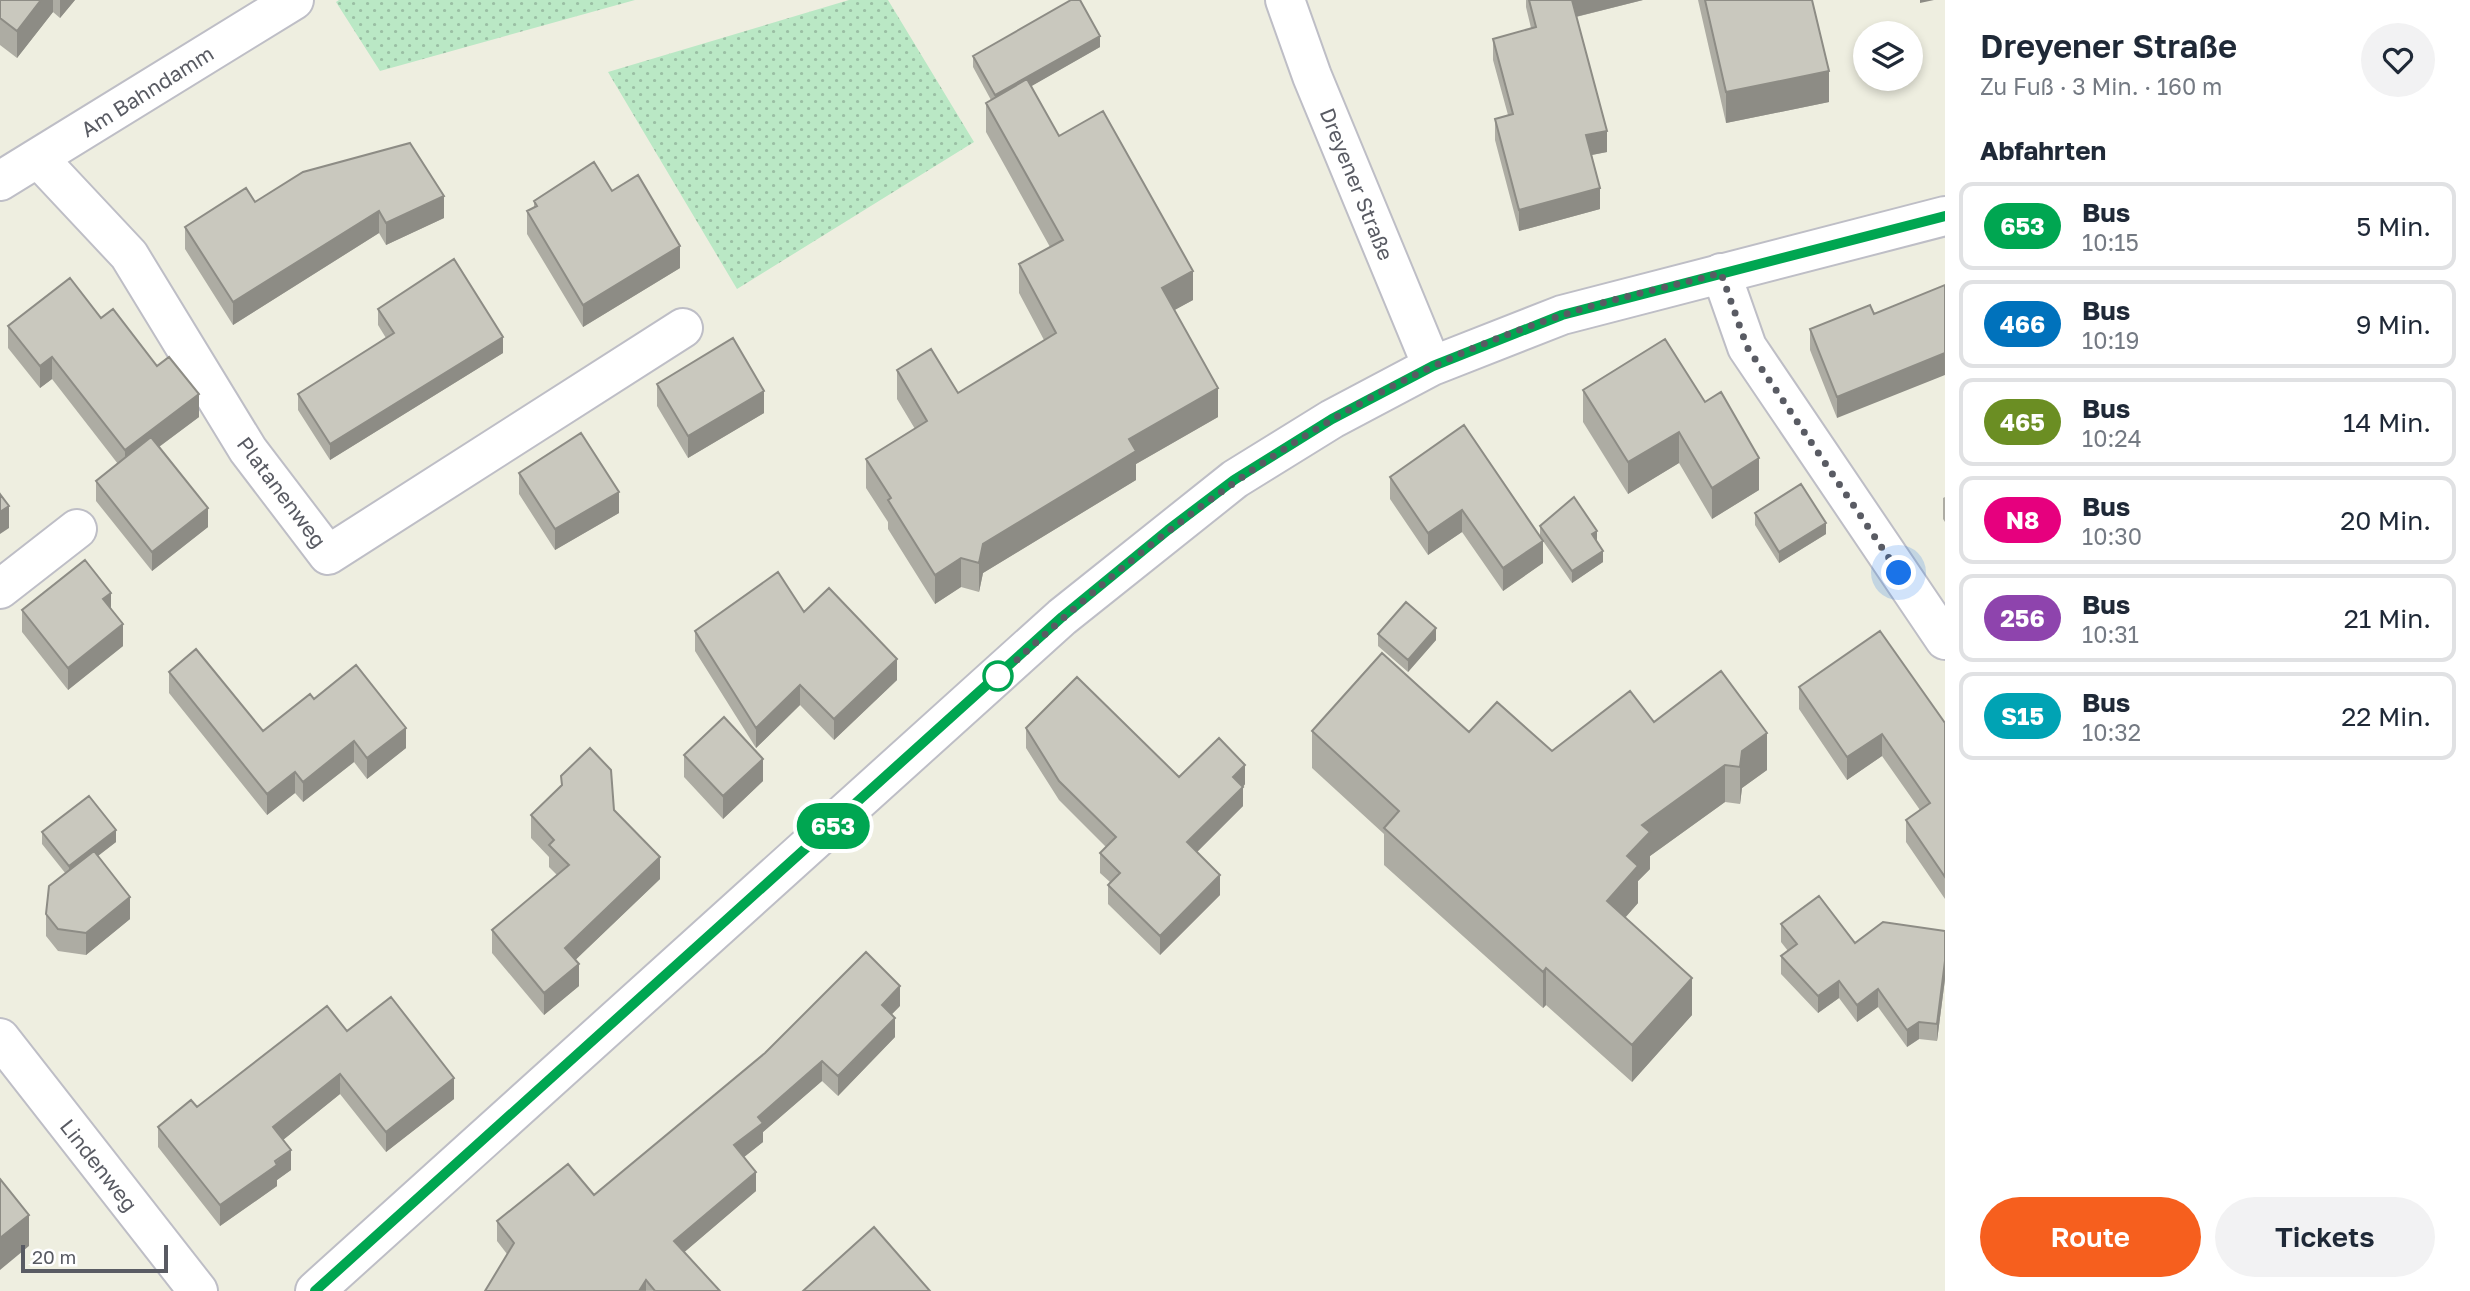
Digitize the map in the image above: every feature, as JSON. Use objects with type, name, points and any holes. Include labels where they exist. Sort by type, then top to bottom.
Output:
[{"type":"street","name":"Am Bahndamm","points":[[0,181],[294,0]]},
{"type":"street","name":"Dreyener Straße","points":[[1285,0],[1317,88],[1433,366]]},
{"type":"street","name":"Platanenweg","points":[[39,159],[129,255],[248,450],[328,555],[683,328]]},
{"type":"street","points":[[315,1291],[1062,617],[1234,480],[1332,419],[1433,366],[1562,315],[1945,216]]},
{"type":"street","points":[[1721,273],[1747,347],[1945,640]]},
{"type":"street","points":[[0,589],[77,529]]},
{"type":"street","name":"Lindenweg","points":[[0,1038],[198,1291]]},
{"type":"green space","points":[[635,0],[380,71],[336,2]]},
{"type":"green space","points":[[849,0],[888,0],[974,142],[737,289],[608,72]]},
{"type":"building","points":[[0,0],[41,0],[17,31],[0,18]]},
{"type":"building","points":[[1071,0],[1080,0],[1100,36],[995,95],[973,56]]},
{"type":"building","points":[[1529,0],[1572,0],[1607,131],[1586,135],[1600,188],[1519,210],[1495,119],[1513,114],[1493,39],[1536,27]]},
{"type":"building","points":[[1705,0],[1812,0],[1829,71],[1726,92]]},
{"type":"building","points":[[1027,79],[1059,136],[1103,111],[1193,271],[1162,288],[1218,388],[1129,439],[1136,451],[983,544],[979,563],[961,558],[935,575],[866,459],[927,421],[897,370],[931,349],[958,393],[1056,333],[1019,264],[1063,240],[986,103]]},
{"type":"building","points":[[410,143],[444,196],[386,223],[379,211],[233,302],[185,227],[246,188],[255,202],[303,172]]},
{"type":"building","points":[[594,162],[612,191],[638,175],[680,246],[583,305],[527,211],[537,206],[534,201]]},
{"type":"building","points":[[454,259],[503,337],[330,444],[298,394],[394,333],[378,309]]},
{"type":"building","points":[[70,278],[101,318],[113,309],[157,366],[169,357],[199,394],[125,450],[52,357],[40,366],[8,326]]},
{"type":"building","points":[[1945,285],[1945,353],[1837,397],[1810,329],[1870,305],[1874,314]]},
{"type":"building","points":[[733,338],[764,391],[688,436],[657,384]]},
{"type":"building","points":[[1665,339],[1705,402],[1721,392],[1759,458],[1712,488],[1679,432],[1628,462],[1583,390]]},
{"type":"building","points":[[1464,425],[1543,541],[1503,568],[1462,510],[1428,533],[1390,477]]},
{"type":"building","points":[[581,433],[619,492],[555,529],[519,473]]},
{"type":"building","points":[[151,437],[208,508],[152,552],[96,481]]},
{"type":"building","points":[[1801,484],[1826,523],[1779,552],[1755,513]]},
{"type":"building","points":[[0,494],[9,506],[0,512]]},
{"type":"building","points":[[1574,497],[1597,531],[1592,534],[1603,551],[1572,571],[1540,526]]},
{"type":"building","points":[[85,560],[111,593],[103,599],[123,624],[68,668],[22,610]]},
{"type":"building","points":[[778,572],[804,612],[829,588],[897,659],[834,719],[800,685],[756,728],[695,631]]},
{"type":"building","points":[[1406,602],[1436,628],[1408,660],[1378,634]]},
{"type":"building","points":[[1880,631],[1945,723],[1945,877],[1906,820],[1930,803],[1882,734],[1847,757],[1799,687]]},
{"type":"building","points":[[196,649],[263,731],[310,694],[314,699],[356,665],[406,728],[367,758],[354,741],[303,782],[295,772],[267,794],[169,672]]},
{"type":"building","points":[[1382,653],[1469,732],[1497,702],[1552,751],[1630,691],[1654,722],[1721,671],[1767,733],[1742,751],[1740,767],[1725,765],[1642,825],[1650,832],[1627,856],[1638,866],[1607,901],[1692,978],[1632,1045],[1546,968],[1543,972],[1384,828],[1399,811],[1312,731]]},
{"type":"building","points":[[1077,677],[1179,777],[1219,738],[1245,765],[1233,777],[1243,787],[1187,842],[1220,875],[1160,936],[1108,885],[1120,873],[1100,853],[1116,837],[1059,781],[1026,728]]},
{"type":"building","points":[[724,717],[763,759],[723,796],[684,755]]},
{"type":"building","points":[[590,748],[611,770],[614,810],[660,857],[565,948],[579,964],[544,993],[492,930],[569,865],[549,845],[554,840],[531,815],[562,785],[561,776]]},
{"type":"building","points":[[89,796],[116,830],[69,866],[42,832]]},
{"type":"building","points":[[94,851],[130,897],[86,933],[58,929],[46,914],[49,886]]},
{"type":"building","points":[[1819,896],[1855,943],[1883,922],[1945,931],[1945,961],[1937,1024],[1919,1022],[1907,1030],[1878,989],[1857,1005],[1839,981],[1818,996],[1781,956],[1797,944],[1781,924]]},
{"type":"building","points":[[866,952],[900,986],[882,1005],[895,1018],[838,1076],[822,1061],[758,1117],[763,1123],[734,1145],[756,1172],[674,1241],[720,1291],[655,1291],[646,1280],[639,1291],[485,1291],[514,1243],[497,1221],[568,1164],[594,1195],[765,1053]]},
{"type":"building","points":[[391,997],[454,1078],[386,1132],[340,1074],[273,1127],[291,1150],[275,1161],[277,1165],[220,1205],[158,1127],[191,1100],[197,1107],[327,1006],[347,1031]]},
{"type":"building","points":[[0,1179],[29,1215],[0,1238]]},
{"type":"building","points":[[874,1227],[930,1291],[803,1291]]},
{"type":"bus line","name":"653","points":[[315,1291],[1062,617],[1234,480],[1332,419],[1433,366],[1562,315],[1945,216]]},
{"type":"route","points":[[998,676],[994,681],[1062,617],[1168,530],[1234,480],[1332,419],[1433,366],[1562,315],[1721,273],[1747,347],[1899,573]]}]
